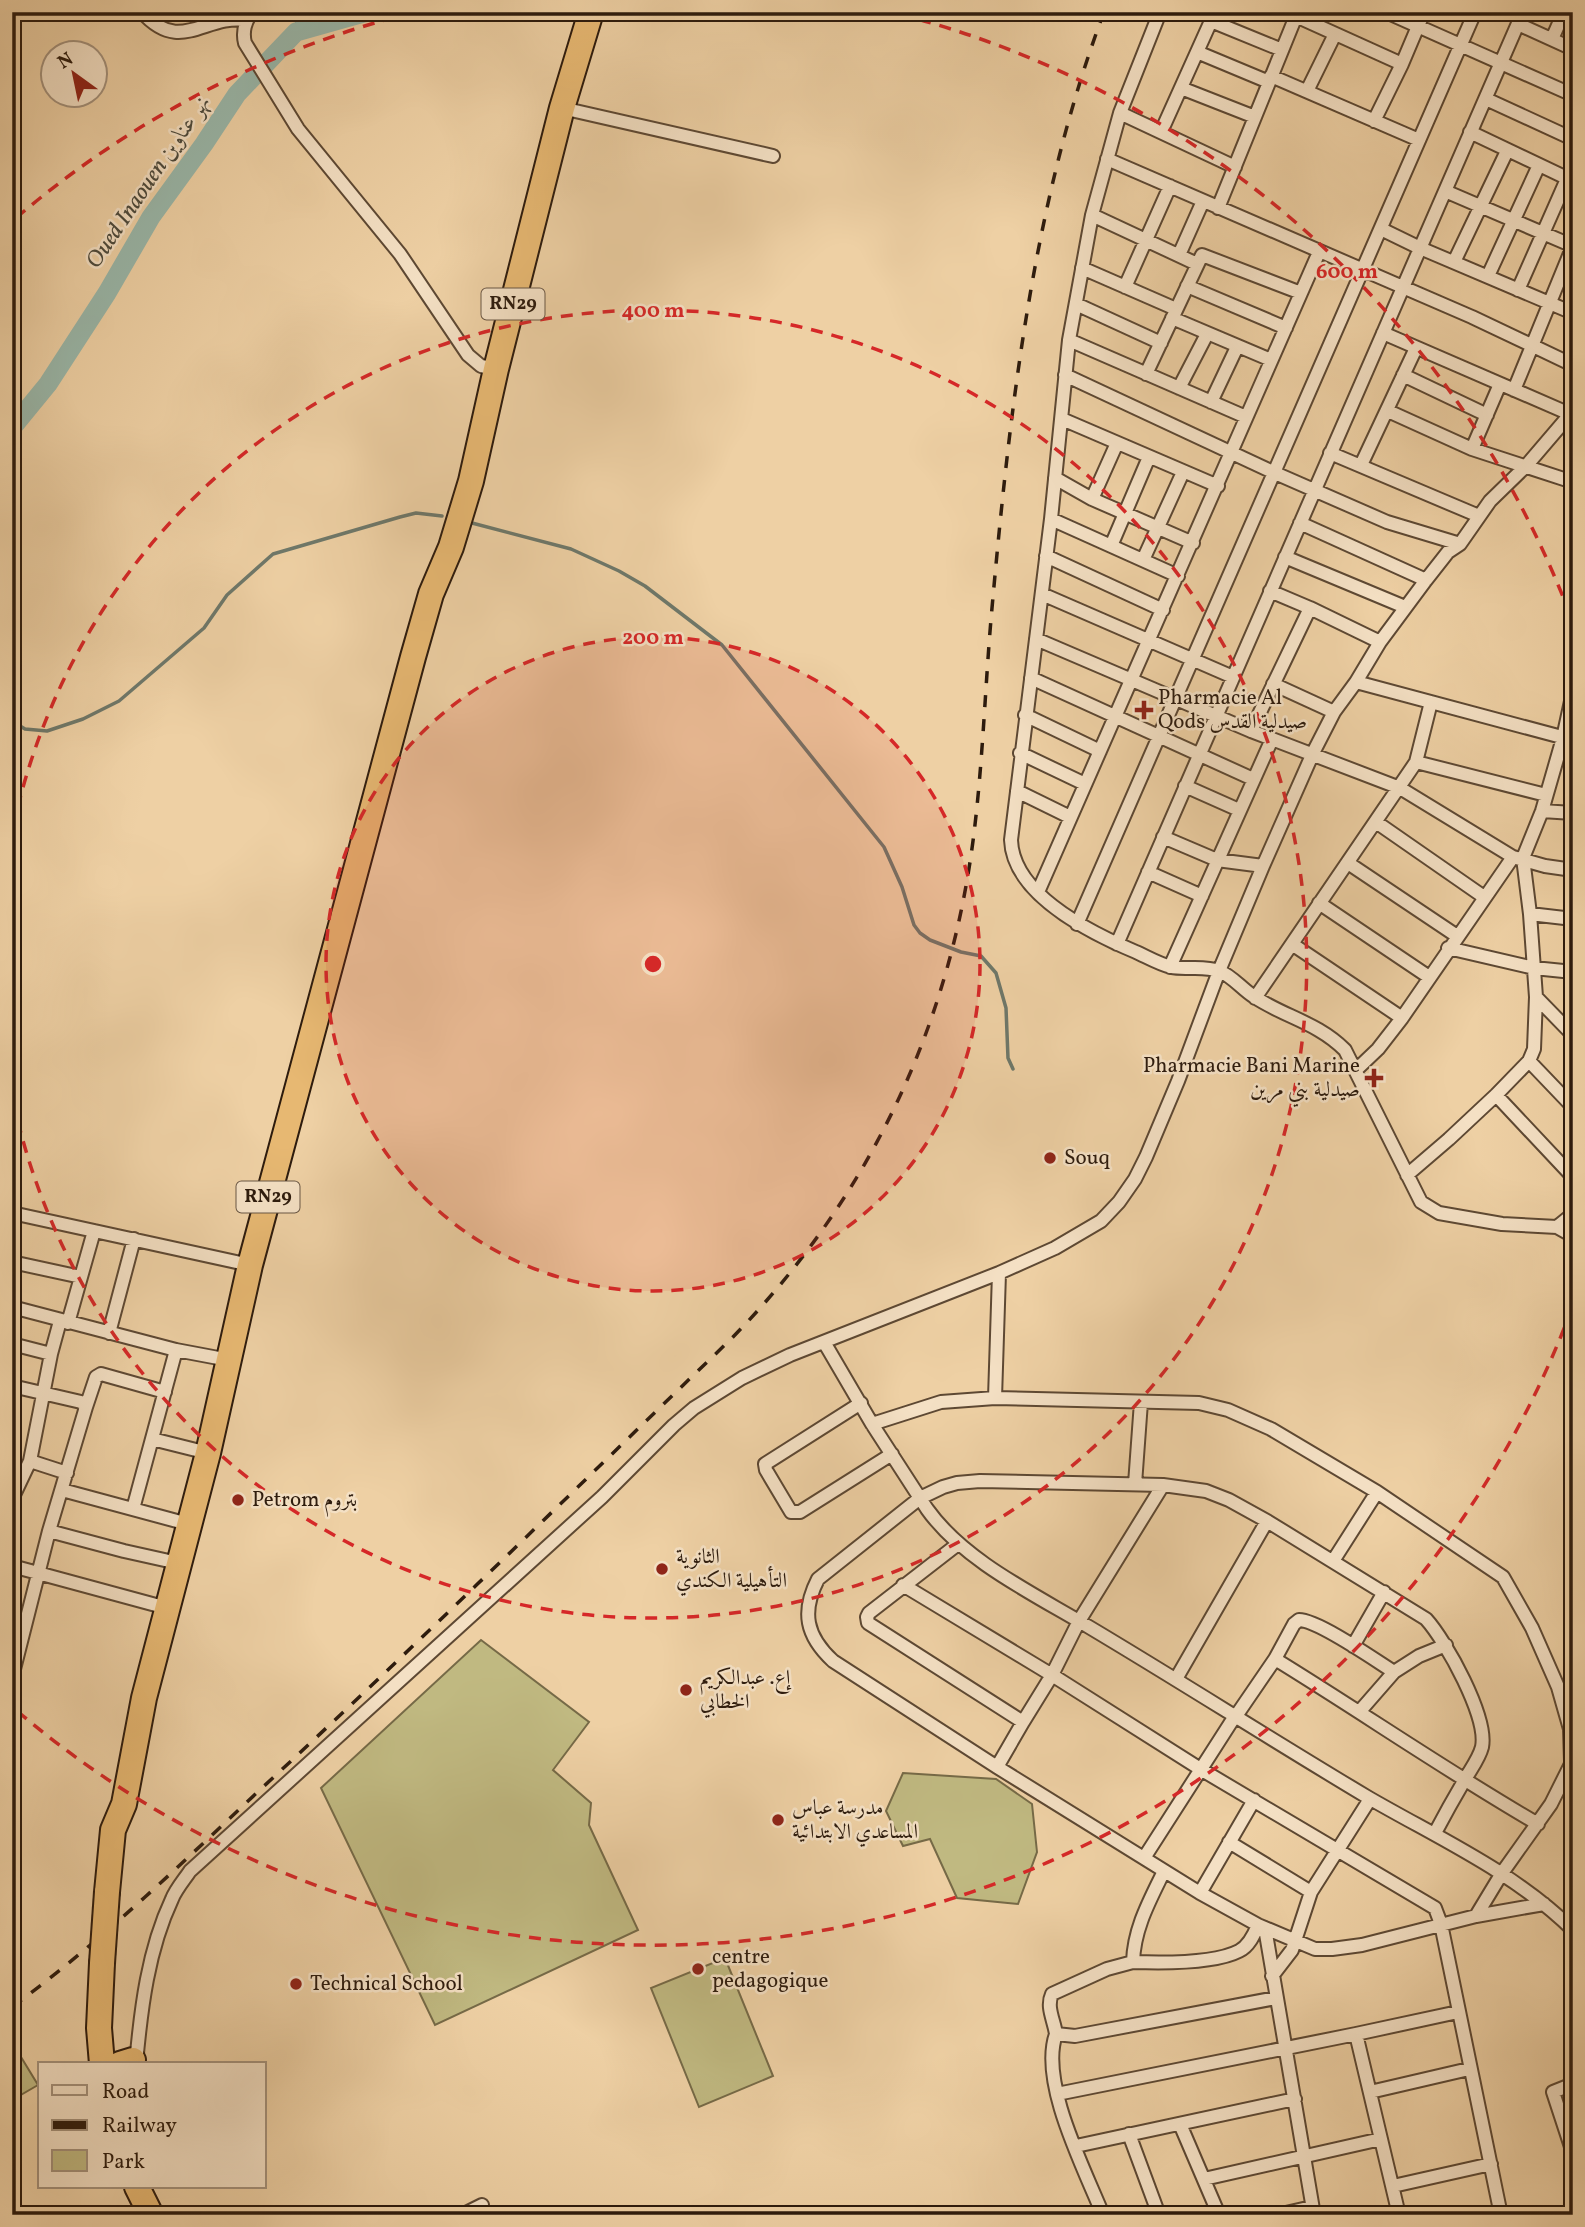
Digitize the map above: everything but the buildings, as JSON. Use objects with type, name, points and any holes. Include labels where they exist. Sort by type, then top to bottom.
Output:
[{"type":"highway","name":"RN29","points":[[120,2060],[110,2029],[109,1964],[113,1892],[125,1830],[124,1804],[144,1698],[208,1453],[250,1265],[432,594],[451,547],[471,481],[488,368],[532,203],[578,12]]},
{"type":"highway","name":"RN29","points":[[532,203],[591,12]]},
{"type":"highway","points":[[138,2188],[151,2215]]},
{"type":"street","points":[[142,12],[159,26],[179,33],[249,16]]},
{"type":"street","points":[[1160,12],[1120,113],[1091,215],[1069,340],[1051,519],[1020,753],[1011,854],[1018,868],[1038,892],[1055,909],[1077,924],[1170,967],[1219,971],[1255,998],[1311,1024],[1333,1038],[1345,1050],[1356,1070],[1421,1202],[1439,1213],[1502,1224],[1557,1227],[1573,1236]]},
{"type":"street","points":[[1386,12],[1573,95]]},
{"type":"street","points":[[1374,121],[1424,12]]},
{"type":"street","points":[[1077,924],[1475,12]]},
{"type":"street","points":[[1552,40],[1564,12]]},
{"type":"street","points":[[1218,208],[1282,50],[1291,14],[1402,64]]},
{"type":"street","points":[[249,16],[243,30],[245,43],[304,138],[400,254],[452,335],[468,355],[488,368]]},
{"type":"street","points":[[1161,132],[1213,16],[1282,50]]},
{"type":"street","points":[[1117,944],[1521,18],[1552,40],[1573,49]]},
{"type":"street","points":[[1307,91],[1335,34]]},
{"type":"street","points":[[1197,52],[1307,91],[1419,140]]},
{"type":"street","points":[[1181,88],[1255,117]]},
{"type":"street","points":[[1486,99],[1573,139]]},
{"type":"street","points":[[562,108],[773,156]]},
{"type":"street","points":[[1120,113],[1235,167]]},
{"type":"street","points":[[1470,132],[1570,180],[1518,290]]},
{"type":"street","points":[[1454,262],[1507,151]]},
{"type":"street","points":[[1107,159],[1402,289],[1472,317],[1573,365]]},
{"type":"street","points":[[1488,276],[1539,164]]},
{"type":"street","points":[[1125,286],[1170,186]]},
{"type":"street","points":[[1445,191],[1573,246],[1514,390]]},
{"type":"street","points":[[1179,255],[1203,201]]},
{"type":"street","points":[[1091,215],[1197,264]]},
{"type":"street","points":[[1381,229],[1573,313]]},
{"type":"street","points":[[1038,892],[1319,252]]},
{"type":"street","points":[[1146,374],[1202,255],[1301,293]]},
{"type":"street","points":[[1082,268],[1125,286],[1207,334],[1271,360]]},
{"type":"street","points":[[1187,286],[1286,328]]},
{"type":"street","points":[[1076,304],[1161,343]]},
{"type":"street","points":[[120,2060],[143,1998],[160,1930],[173,1896],[190,1871],[602,1497],[674,1425],[694,1408],[742,1378],[824,1342],[999,1273],[1079,1236],[1119,1202],[1146,1157],[1263,866],[1334,712],[1380,642],[1448,552],[1460,544],[1490,501],[1526,466],[1572,413],[1383,333]]},
{"type":"street","points":[[1179,388],[1207,334]]},
{"type":"street","points":[[1069,340],[1246,417]]},
{"type":"street","points":[[1211,402],[1237,347]]},
{"type":"street","points":[[1361,465],[1416,348]]},
{"type":"street","points":[[1065,374],[1275,473],[1387,522],[1460,544]]},
{"type":"street","points":[[1403,375],[1487,415]]},
{"type":"street","points":[[1472,449],[1500,384]]},
{"type":"street","points":[[1388,411],[1472,449],[1573,482]]},
{"type":"street","points":[[1062,419],[1218,486]]},
{"type":"street","points":[[1092,499],[1117,443]]},
{"type":"street","points":[[1330,453],[1479,516]]},
{"type":"street","points":[[1111,546],[1149,457]]},
{"type":"street","points":[[1143,560],[1183,472]]},
{"type":"street","points":[[1055,478],[1092,499],[1192,543]]},
{"type":"street","points":[[1051,519],[1178,576]]},
{"type":"street","points":[[1300,523],[1426,580]]},
{"type":"street","points":[[1046,556],[1163,610]]},
{"type":"street","points":[[1285,558],[1405,607]]},
{"type":"street","points":[[1270,591],[1380,642]]},
{"type":"street","points":[[1042,594],[1233,677]]},
{"type":"street","points":[[1251,731],[1310,608]]},
{"type":"street","points":[[1036,639],[1251,731],[1400,788],[1518,857],[1545,866],[1573,870]]},
{"type":"street","points":[[1031,678],[1253,779]]},
{"type":"street","points":[[1356,682],[1568,739]]},
{"type":"street","points":[[1273,684],[1334,712]]},
{"type":"street","points":[[1356,1070],[1378,1049],[1402,1018],[1484,897],[1518,857],[1542,811],[1568,739],[1573,692]]},
{"type":"street","points":[[1255,998],[1416,762],[1431,702]]},
{"type":"street","points":[[1025,715],[1100,751]]},
{"type":"street","points":[[1170,967],[1272,739]]},
{"type":"street","points":[[1020,753],[1085,784]]},
{"type":"street","points":[[1416,762],[1546,795]]},
{"type":"street","points":[[1185,786],[1240,810]]},
{"type":"street","points":[[1017,791],[1070,817]]},
{"type":"street","points":[[1542,811],[1573,813]]},
{"type":"street","points":[[1376,822],[1484,897]]},
{"type":"street","points":[[1163,837],[1217,860],[1263,866]]},
{"type":"street","points":[[1407,1175],[1530,1061],[1534,1049],[1536,997],[1530,914],[1518,857]]},
{"type":"street","points":[[1348,863],[1457,936]]},
{"type":"street","points":[[1148,872],[1202,896]]},
{"type":"street","points":[[1319,903],[1429,978]]},
{"type":"street","points":[[1530,914],[1573,919]]},
{"type":"street","points":[[1292,944],[1402,1018]]},
{"type":"street","points":[[1448,948],[1534,968],[1573,972]]},
{"type":"street","points":[[1536,997],[1573,1035]]},
{"type":"street","points":[[1530,1061],[1573,1107]]},
{"type":"street","points":[[1496,1095],[1573,1177]]},
{"type":"street","points":[[12,1213],[250,1265]]},
{"type":"street","points":[[1557,1227],[1573,1214]]},
{"type":"street","points":[[12,1499],[30,1461],[51,1354],[80,1278],[94,1231]]},
{"type":"street","points":[[109,1333],[134,1239]]},
{"type":"street","points":[[12,1262],[80,1278]]},
{"type":"street","points":[[995,1398],[999,1273]]},
{"type":"street","points":[[12,1307],[176,1350],[229,1360]]},
{"type":"street","points":[[824,1342],[920,1498],[936,1521],[958,1544],[1027,1591],[1177,1679],[1370,1798],[1502,1873],[1545,1904],[1573,1930]]},
{"type":"street","points":[[12,1344],[51,1354]]},
{"type":"street","points":[[134,1509],[176,1350]]},
{"type":"street","points":[[13,1673],[49,1531],[96,1377],[101,1374],[165,1392]]},
{"type":"street","points":[[12,1386],[81,1402],[86,1407]]},
{"type":"street","points":[[872,1424],[941,1402],[995,1398],[1199,1404],[1228,1410],[1271,1429],[1377,1492],[1503,1577],[1531,1628],[1558,1687],[1570,1730],[1572,1761],[1560,1789],[1476,1916]]},
{"type":"street","points":[[1135,1484],[1141,1402]]},
{"type":"street","points":[[861,1403],[765,1464],[790,1512],[800,1512],[892,1454]]},
{"type":"street","points":[[152,1439],[208,1453]]},
{"type":"street","points":[[30,1461],[67,1472]]},
{"type":"street","points":[[1435,1833],[1482,1746],[1480,1727],[1470,1696],[1446,1645],[1426,1619],[1384,1592],[1267,1521],[1206,1491],[1182,1486],[1135,1484],[980,1481],[957,1483],[920,1498],[818,1579],[810,1595],[808,1625],[820,1649],[834,1661],[997,1767],[1200,1893],[1261,1926],[1315,1949],[1362,1945],[1476,1916],[1545,1904]]},
{"type":"street","points":[[997,1767],[1052,1675],[1079,1621],[1163,1485]]},
{"type":"street","points":[[62,1490],[188,1524]]},
{"type":"street","points":[[1333,1561],[1377,1492]]},
{"type":"street","points":[[1177,1679],[1267,1521]]},
{"type":"street","points":[[49,1531],[178,1563]]},
{"type":"street","points":[[958,1544],[869,1613],[868,1623],[1023,1722]]},
{"type":"street","points":[[12,1566],[167,1608]]},
{"type":"street","points":[[903,1585],[1202,1770],[1432,1905],[1441,1924],[1501,2215]]},
{"type":"street","points":[[1353,1646],[1384,1592]]},
{"type":"street","points":[[1144,1858],[1299,1620],[1353,1646],[1394,1672]]},
{"type":"street","points":[[1360,1711],[1394,1672],[1419,1656],[1446,1645]]},
{"type":"street","points":[[1275,1659],[1538,1824]]},
{"type":"street","points":[[1272,1976],[1292,1950],[1311,1892],[1370,1798]]},
{"type":"street","points":[[1200,1893],[1254,1800]]},
{"type":"street","points":[[1229,1842],[1311,1892]]},
{"type":"street","points":[[1133,1962],[1134,1942],[1139,1927],[1164,1871]]},
{"type":"street","points":[[1103,2215],[1058,2100],[1052,2050],[1056,2034],[1049,2006],[1052,1994],[1107,1969],[1133,1962],[1180,1962],[1239,1951],[1249,1943],[1261,1926]]},
{"type":"street","points":[[1261,1926],[1286,2046],[1313,2211],[1277,2215]]},
{"type":"street","points":[[1056,2034],[1075,2036],[1276,1998]]},
{"type":"street","points":[[1058,2095],[1458,2012]]},
{"type":"street","points":[[1356,2034],[1399,2215]]},
{"type":"street","points":[[1370,2091],[1469,2069]]},
{"type":"street","points":[[1573,2084],[1553,2092],[1573,2153]]},
{"type":"street","points":[[1076,2146],[1295,2099]]},
{"type":"street","points":[[1180,2124],[1219,2215]]},
{"type":"street","points":[[1129,2134],[1159,2215]]},
{"type":"street","points":[[1204,2179],[1381,2139]]},
{"type":"street","points":[[1392,2186],[1491,2164]]},
{"type":"street","points":[[462,2215],[482,2205]]},
{"type":"green space","points":[[481,1640],[589,1722],[553,1770],[591,1803],[589,1825],[638,1930],[435,2025],[321,1788]]},
{"type":"green space","points":[[903,1773],[996,1779],[1032,1804],[1037,1852],[1018,1904],[957,1898],[930,1839],[903,1846],[886,1811]]},
{"type":"green space","points":[[725,1958],[773,2076],[699,2107],[651,1988]]},
{"type":"green space","points":[[21,2057],[38,2085],[12,2100],[12,2063]]},
{"type":"waterway","points":[[296,32],[298,12]]},
{"type":"waterway","name":"Oued Inaouen نهر عناوين","points":[[12,428],[48,384],[107,293],[151,217],[237,94],[296,32],[367,12]]},
{"type":"waterway","points":[[12,721],[25,729],[47,731],[83,719],[119,701],[204,628],[227,595],[273,554],[416,513],[442,516]]},
{"type":"waterway","points":[[472,523],[571,549],[619,571],[645,586],[722,645],[884,847],[902,887],[914,925],[920,933],[930,940],[961,952],[981,956],[996,973],[1006,1008],[1008,1058],[1013,1069]]},
{"type":"railway","points":[[12,2007],[78,1955],[172,1873],[381,1677],[730,1340],[778,1287],[822,1231],[860,1172],[893,1110],[921,1046],[944,980],[961,912],[973,841],[982,754],[1007,457],[1028,306],[1059,157],[1104,12]]},
{"type":"place","name":"Pharmacie Al Qods صيدلية القدس","points":[[1144,710]]},
{"type":"place","name":"Pharmacie Bani Marine صيدلية بني مرين","points":[[1374,1078]]},
{"type":"place","name":"Souq","points":[[1050,1158]]},
{"type":"place","name":"Petrom بتروم","points":[[238,1500]]},
{"type":"place","name":"الثانوية التأهيلية الكندي","points":[[662,1569]]},
{"type":"place","name":"إع. عبدالكريم الخطابي","points":[[686,1690]]},
{"type":"place","name":"مدرسة عباس المساعدي الابتدائية","points":[[778,1820]]},
{"type":"place","name":"centre pedagogique","points":[[698,1969]]},
{"type":"place","name":"Technical School","points":[[296,1984]]}]
